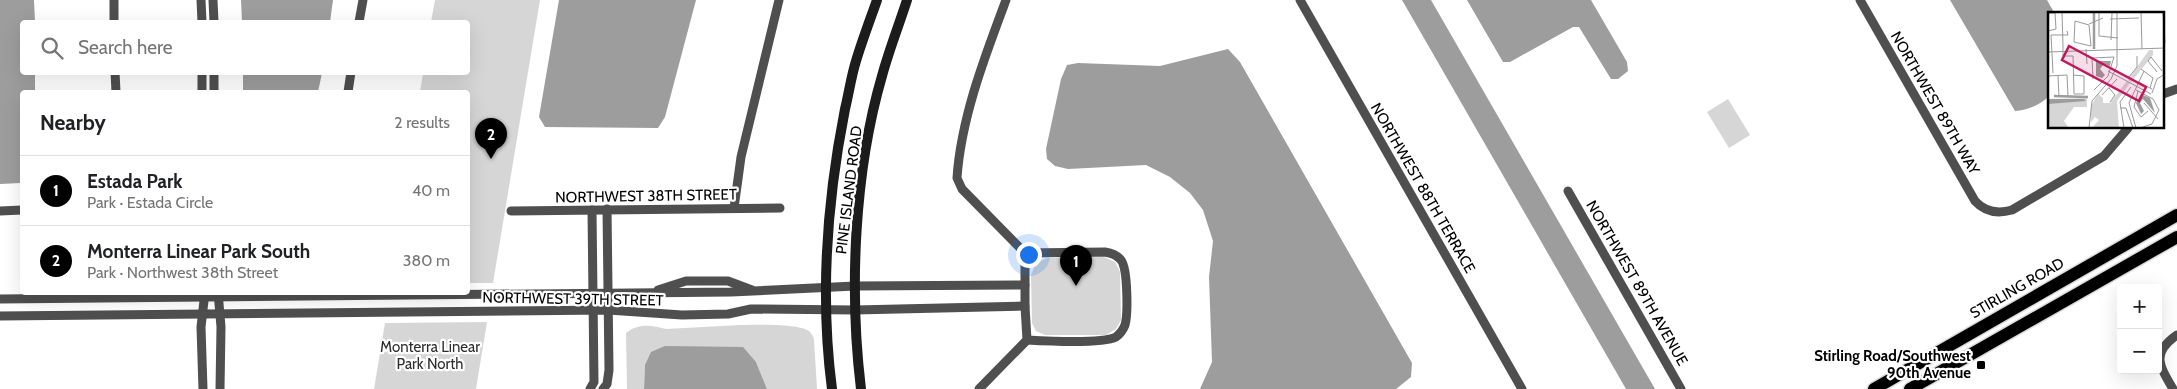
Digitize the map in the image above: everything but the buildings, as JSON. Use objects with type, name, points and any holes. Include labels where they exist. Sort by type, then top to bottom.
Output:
[{"type":"main road","name":"PINE ISLAND ROAD","points":[[832,389],[828,360],[827,287],[830,218],[838,144],[855,62],[876,0]]},
{"type":"main road","name":"PINE ISLAND ROAD","points":[[861,389],[855,310],[859,206],[867,142],[881,77],[907,0]]},
{"type":"main road","name":"STIRLING ROAD","points":[[1874,389],[2177,215]]},
{"type":"main road","points":[[1910,389],[2177,236]]},
{"type":"street","points":[[114,0],[114,20]]},
{"type":"street","points":[[201,0],[202,20]]},
{"type":"street","points":[[213,0],[214,20]]},
{"type":"street","points":[[359,20],[363,0]]},
{"type":"street","points":[[734,208],[740,157],[779,0]]},
{"type":"street","points":[[979,389],[1028,340],[1103,340],[1123,337],[1126,320],[1125,271],[1121,254],[1105,252],[1025,253],[958,188],[958,167],[971,104],[984,59],[1006,0]]},
{"type":"street","name":"NORTHWEST 88TH TERRACE","points":[[1300,0],[1522,389]]},
{"type":"street","name":"NORTHWEST 89TH WAY","points":[[1860,0],[1980,207],[2002,212],[2012,210],[2104,156],[2127,129]]},
{"type":"street","points":[[115,75],[116,90]]},
{"type":"street","points":[[202,75],[202,90]]},
{"type":"street","points":[[214,75],[214,90]]},
{"type":"street","points":[[348,90],[351,75]]},
{"type":"street","name":"NORTHWEST 89TH AVENUE","points":[[1568,191],[1681,389]]},
{"type":"street","name":"NORTHWEST 38TH STREET","points":[[511,211],[780,208]]},
{"type":"street","points":[[603,389],[607,384],[609,370],[607,209]]},
{"type":"street","points":[[0,211],[20,210]]},
{"type":"street","points":[[590,389],[594,382],[592,210]]},
{"type":"street","points":[[1025,253],[1025,306],[1028,340]]},
{"type":"street","name":"NORTHWEST 39TH STREET","points":[[470,294],[608,294],[755,291],[855,286],[1025,284]]},
{"type":"street","name":"NORTHWEST 39TH STREET","points":[[0,299],[164,295]]},
{"type":"street","points":[[203,389],[201,327],[205,295]]},
{"type":"street","points":[[218,295],[220,313],[220,389]]},
{"type":"street","name":"NORTHWEST 39TH STREET","points":[[0,316],[608,310],[682,314],[728,314],[750,309],[855,310],[1025,306]]},
{"type":"street","points":[[2173,389],[2163,372],[2160,351],[2177,335]]},
{"type":"green space","points":[[435,0],[540,0],[493,283],[470,283],[470,90],[420,90],[423,75],[470,75],[470,20],[431,20]]},
{"type":"green space","points":[[1728,99],[1750,135],[1729,148],[1707,112]]},
{"type":"green space","points":[[1104,257],[1115,262],[1120,272],[1121,320],[1116,329],[1106,335],[1045,335],[1036,331],[1032,323],[1031,275],[1036,263],[1047,258]]},
{"type":"green space","name":"Monterra Linear Park North","points":[[487,322],[476,389],[374,389],[385,323]]},
{"type":"green space","points":[[740,325],[797,327],[810,332],[814,339],[817,389],[767,389],[756,362],[645,365],[644,389],[627,389],[626,333],[631,330],[640,326],[666,329]]},
{"type":"shaded area","points":[[0,0],[34,0],[35,20],[20,20],[20,75],[35,75],[35,90],[20,90],[20,183],[0,184]]},
{"type":"shaded area","points":[[241,0],[333,0],[330,20],[242,20]]},
{"type":"shaded area","points":[[559,0],[696,0],[665,117],[658,128],[545,127],[539,117]]},
{"type":"shaded area","points":[[1402,0],[1431,0],[1655,389],[1626,389]]},
{"type":"shaded area","points":[[1467,0],[1591,0],[1627,62],[1628,71],[1618,79],[1611,79],[1579,27],[1573,27],[1510,62],[1503,62]]},
{"type":"shaded area","points":[[1950,0],[2047,0],[2054,12],[2048,12],[2048,97],[2025,110],[2015,111]]},
{"type":"shaded area","points":[[1228,49],[1240,62],[1412,363],[1411,377],[1396,389],[1200,389],[1212,362],[1209,277],[1213,241],[1203,210],[1190,193],[1170,177],[1146,165],[1068,169],[1055,166],[1047,159],[1046,149],[1061,79],[1067,65],[1078,63],[1160,66]]},
{"type":"shaded area","points":[[243,75],[322,75],[318,90],[243,90]]},
{"type":"shaded area","points":[[665,346],[743,347],[756,362],[767,389],[644,389],[645,365],[651,352]]},
{"type":"place","name":"Monterra Linear Park South","points":[[491,159]]},
{"type":"place","name":"Estada Park","points":[[1076,286]]},
{"type":"place","name":"Stirling Road/Southwest 90th Avenue","points":[[1981,365]]}]
